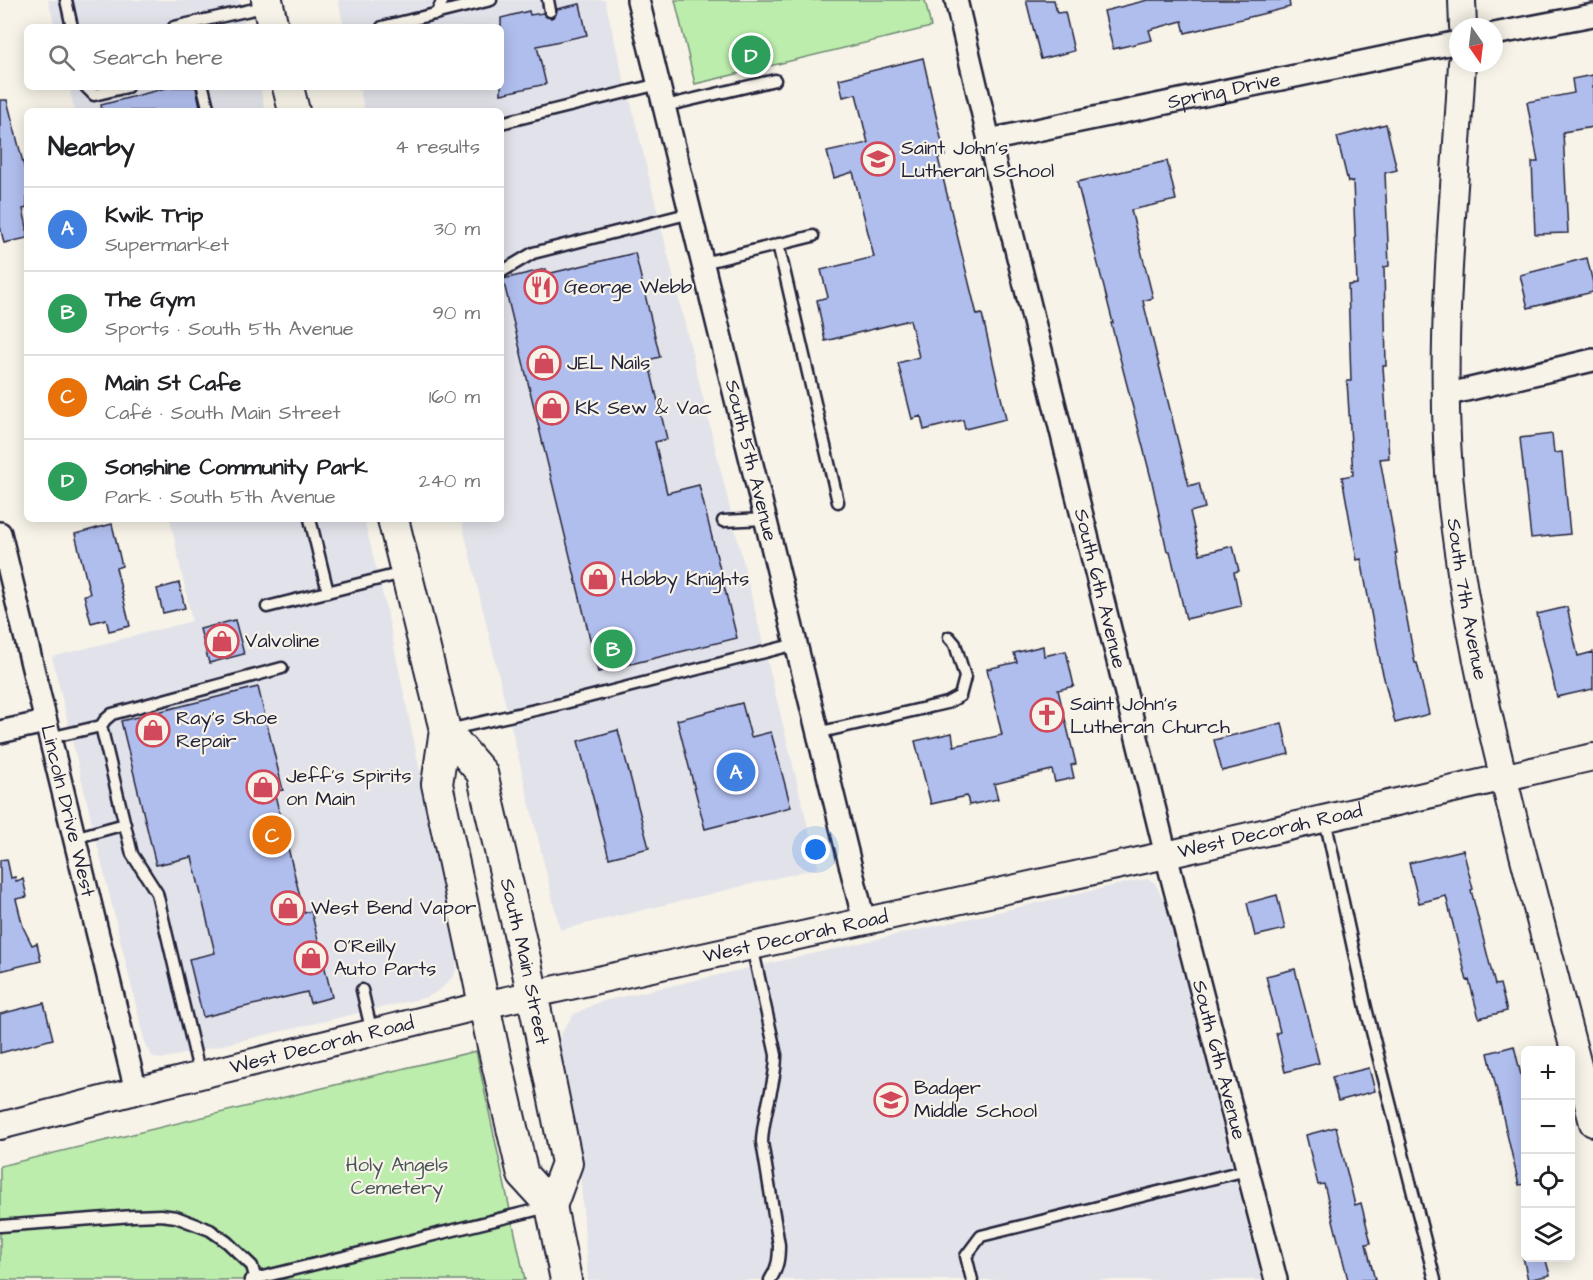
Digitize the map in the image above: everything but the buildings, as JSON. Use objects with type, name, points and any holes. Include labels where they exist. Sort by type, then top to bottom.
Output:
[{"type":"main road","points":[[289,90],[293,108]]},
{"type":"main road","name":"South Main Street","points":[[394,522],[445,730],[437,784],[523,1175],[551,1206],[567,1163],[533,994],[482,773],[445,730]]},
{"type":"main road","points":[[551,1206],[566,1280]]},
{"type":"street","name":"South 5th Avenue","points":[[638,0],[864,921]]},
{"type":"street","name":"South 6th Avenue","points":[[956,0],[988,140],[1166,855],[1276,1280]]},
{"type":"street","points":[[1462,0],[1463,18]]},
{"type":"street","points":[[1503,32],[1593,15]]},
{"type":"street","name":"Spring Drive","points":[[988,140],[1449,44]]},
{"type":"street","name":"South 7th Avenue","points":[[1461,72],[1447,280],[1445,395],[1452,506],[1468,613],[1494,742],[1593,1123]]},
{"type":"street","points":[[1445,395],[1593,360]]},
{"type":"street","name":"Lincoln Drive West","points":[[0,533],[136,1091]]},
{"type":"street","points":[[0,732],[47,730]]},
{"type":"street","name":"West Decorah Road","points":[[0,1126],[484,1005],[1166,855],[1593,757]]},
{"type":"lane","points":[[66,0],[71,24]]},
{"type":"lane","points":[[436,14],[443,0]]},
{"type":"lane","points":[[394,24],[490,0]]},
{"type":"lane","points":[[196,24],[269,11]]},
{"type":"lane","points":[[664,106],[775,80]]},
{"type":"lane","points":[[504,122],[659,84]]},
{"type":"lane","points":[[89,90],[94,95],[115,90]]},
{"type":"lane","points":[[204,90],[208,108]]},
{"type":"lane","points":[[504,270],[533,253],[691,213]]},
{"type":"lane","points":[[703,263],[813,236]]},
{"type":"lane","points":[[778,244],[838,502]]},
{"type":"lane","points":[[723,521],[765,519]]},
{"type":"lane","points":[[311,522],[328,592]]},
{"type":"lane","points":[[267,607],[406,573]]},
{"type":"lane","points":[[817,733],[947,703],[960,696],[965,677],[956,644],[949,637]]},
{"type":"lane","points":[[445,730],[561,705],[796,644]]},
{"type":"lane","points":[[200,1076],[157,893],[132,854],[101,726],[112,714],[282,668]]},
{"type":"lane","points":[[47,730],[101,726]]},
{"type":"lane","points":[[1324,819],[1366,1008],[1436,1280]]},
{"type":"lane","points":[[74,838],[125,824]]},
{"type":"lane","points":[[752,946],[776,1054],[776,1069],[762,1129],[780,1258],[770,1280]]},
{"type":"lane","points":[[362,990],[372,1034]]},
{"type":"lane","points":[[972,1280],[966,1256],[981,1236],[1247,1170]]},
{"type":"lane","points":[[0,1226],[133,1216],[176,1217],[210,1230],[227,1242],[252,1266],[254,1280],[551,1206]]},
{"type":"shaded area","points":[[48,0],[239,0],[244,24],[54,24]]},
{"type":"shaded area","points":[[338,0],[605,0],[625,85],[504,114],[504,108],[364,108],[360,90],[504,90],[504,24],[343,24]]},
{"type":"shaded area","points":[[627,87],[818,868],[560,930],[462,522],[504,522],[504,116]]},
{"type":"shaded area","points":[[70,90],[261,90],[264,108],[74,108]]},
{"type":"shaded area","points":[[171,522],[365,522],[387,612],[456,944],[455,974],[438,991],[427,997],[161,1059],[153,1057],[146,1047],[52,657],[192,621]]},
{"type":"shaded area","name":"Badger Middle School","points":[[1148,879],[1154,882],[1164,900],[1262,1280],[588,1280],[581,1183],[558,1043],[563,1030],[574,1014],[599,1002]]},
{"type":"green space","points":[[675,0],[925,0],[931,27],[695,84]]},
{"type":"green space","name":"Holy Angels Cemetery","points":[[476,1051],[525,1280],[0,1280],[0,1166]]},
{"type":"place","name":"Sonshine Community Park","points":[[751,55]]},
{"type":"place","name":"Saint John's Lutheran School","points":[[878,159]]},
{"type":"place","name":"George Webb","points":[[541,287]]},
{"type":"place","name":"JEL Nails","points":[[544,363]]},
{"type":"place","name":"KK Sew & Vac","points":[[552,408]]},
{"type":"place","name":"Hobby Knights","points":[[598,579]]},
{"type":"place","name":"Valvoline","points":[[222,641]]},
{"type":"place","name":"The Gym","points":[[613,649]]},
{"type":"place","name":"Saint John's Lutheran Church","points":[[1047,715]]},
{"type":"place","name":"Ray's Shoe Repair","points":[[153,730]]},
{"type":"place","name":"Kwik Trip","points":[[736,772]]},
{"type":"place","name":"Jeff's Spirits on Main","points":[[263,787]]},
{"type":"place","name":"Main St Cafe","points":[[272,835]]},
{"type":"place","name":"West Bend Vapor","points":[[288,908]]},
{"type":"place","name":"O'Reilly Auto Parts","points":[[311,958]]},
{"type":"place","name":"Badger Middle School","points":[[891,1100]]}]
